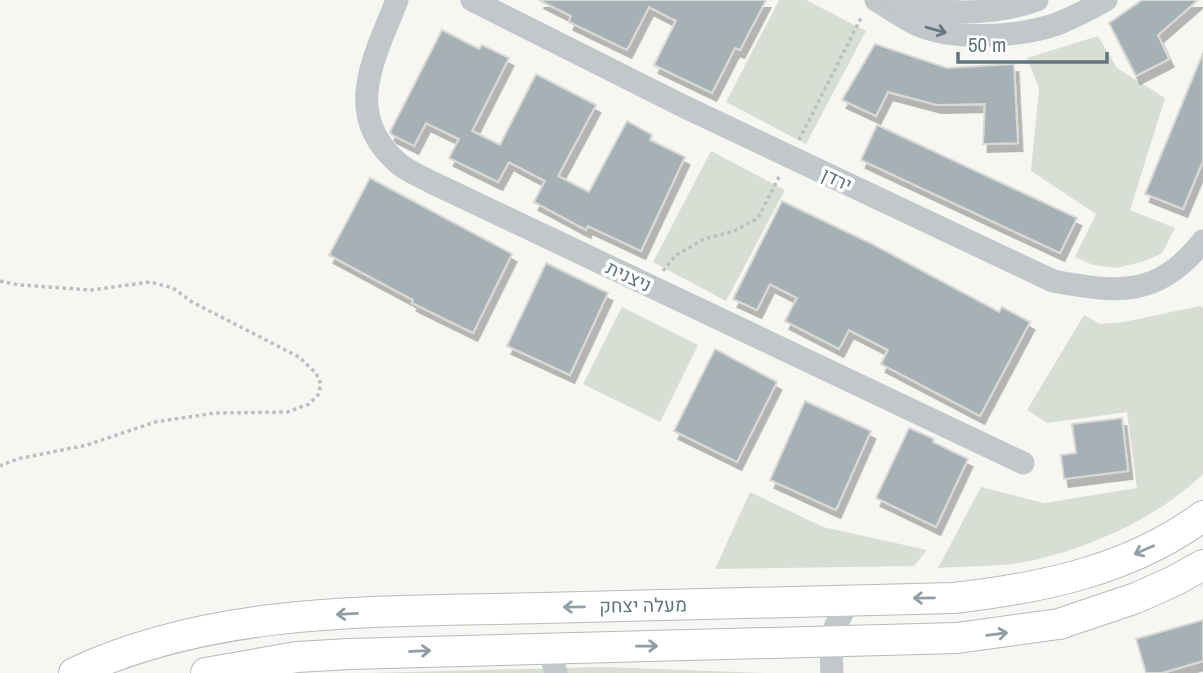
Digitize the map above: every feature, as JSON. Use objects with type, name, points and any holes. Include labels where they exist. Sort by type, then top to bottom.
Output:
[{"type":"main road","name":"מעלה יצחק","points":[[74,673],[125,652],[170,640],[210,630],[294,617],[419,611],[954,598],[1013,591],[1049,584],[1121,561],[1156,545],[1203,516]]},
{"type":"main road","points":[[206,673],[297,657],[553,661],[830,641],[957,638],[1059,624],[1136,598],[1203,565]]},
{"type":"street","name":"ניצנית","points":[[397,0],[368,73],[366,92],[367,109],[374,132],[384,149],[400,165],[1023,463]]},
{"type":"street","name":"ירדן","points":[[472,0],[685,107],[1053,281],[1101,290],[1135,288],[1166,276],[1190,258],[1203,241]]},
{"type":"street","points":[[876,0],[920,25],[948,34],[983,35],[1016,33],[1055,24],[1105,0]]},
{"type":"street","points":[[886,0],[923,10],[957,12],[994,10],[1037,0]]},
{"type":"street","points":[[832,673],[830,641],[834,627],[849,601]]},
{"type":"path","points":[[0,281],[19,285],[91,290],[150,282],[173,288],[192,302],[299,357],[316,373],[321,384],[318,395],[309,404],[287,412],[215,413],[155,422],[87,445],[17,459],[0,467]]},
{"type":"shaded area","points":[[779,0],[806,0],[866,31],[806,144],[726,102]]},
{"type":"shaded area","points":[[1098,36],[1117,68],[1165,98],[1130,210],[1175,228],[1162,253],[1145,261],[1117,268],[1093,265],[1075,257],[1096,214],[1031,171],[1039,88],[1027,58]]},
{"type":"shaded area","points":[[711,151],[785,190],[726,301],[653,262]]},
{"type":"shaded area","points":[[1200,306],[1203,308],[1203,474],[1185,490],[1145,517],[1076,548],[1019,563],[938,568],[981,487],[1044,503],[1137,488],[1127,412],[1047,423],[1027,410],[1084,315],[1100,324],[1124,322]]},
{"type":"shaded area","points":[[622,307],[698,345],[660,422],[583,384]]},
{"type":"shaded area","points":[[750,492],[823,527],[927,550],[914,566],[715,569]]},
{"type":"shaded area","points":[[603,667],[765,673],[368,673]]},
{"type":"building","points":[[539,0],[766,0],[740,50],[735,48],[712,93],[654,65],[676,21],[649,7],[627,50],[569,22],[571,16]]},
{"type":"building","points":[[1142,0],[1198,0],[1158,35],[1169,59],[1136,76],[1109,23]]},
{"type":"building","points":[[442,30],[479,49],[482,45],[509,58],[472,131],[500,145],[536,74],[596,105],[558,176],[589,192],[627,121],[652,135],[650,140],[685,157],[641,251],[588,226],[586,230],[534,202],[545,181],[509,162],[498,182],[449,158],[459,139],[426,123],[414,146],[392,135],[390,132]]},
{"type":"building","points":[[875,44],[947,68],[1014,64],[1018,143],[983,144],[985,104],[937,105],[888,92],[876,116],[842,100]]},
{"type":"building","points":[[1203,53],[1203,161],[1183,209],[1145,194]]},
{"type":"building","points":[[877,125],[1077,218],[1060,253],[861,160]]},
{"type":"building","points":[[370,178],[512,254],[473,333],[412,303],[413,300],[329,255]]},
{"type":"building","points":[[782,201],[874,245],[999,312],[1002,307],[1030,322],[980,416],[881,364],[888,350],[849,330],[839,349],[785,321],[797,298],[770,284],[757,310],[733,299]]},
{"type":"building","points":[[546,263],[608,293],[570,375],[507,346]]},
{"type":"building","points":[[715,349],[777,382],[737,462],[674,431]]},
{"type":"building","points":[[805,401],[871,431],[836,510],[770,480]]},
{"type":"building","points":[[1122,418],[1128,471],[1064,479],[1061,455],[1076,453],[1072,424]]},
{"type":"building","points":[[909,428],[968,459],[936,527],[876,498]]},
{"type":"building","points":[[1203,620],[1203,661],[1162,673],[1146,673],[1136,639]]}]
